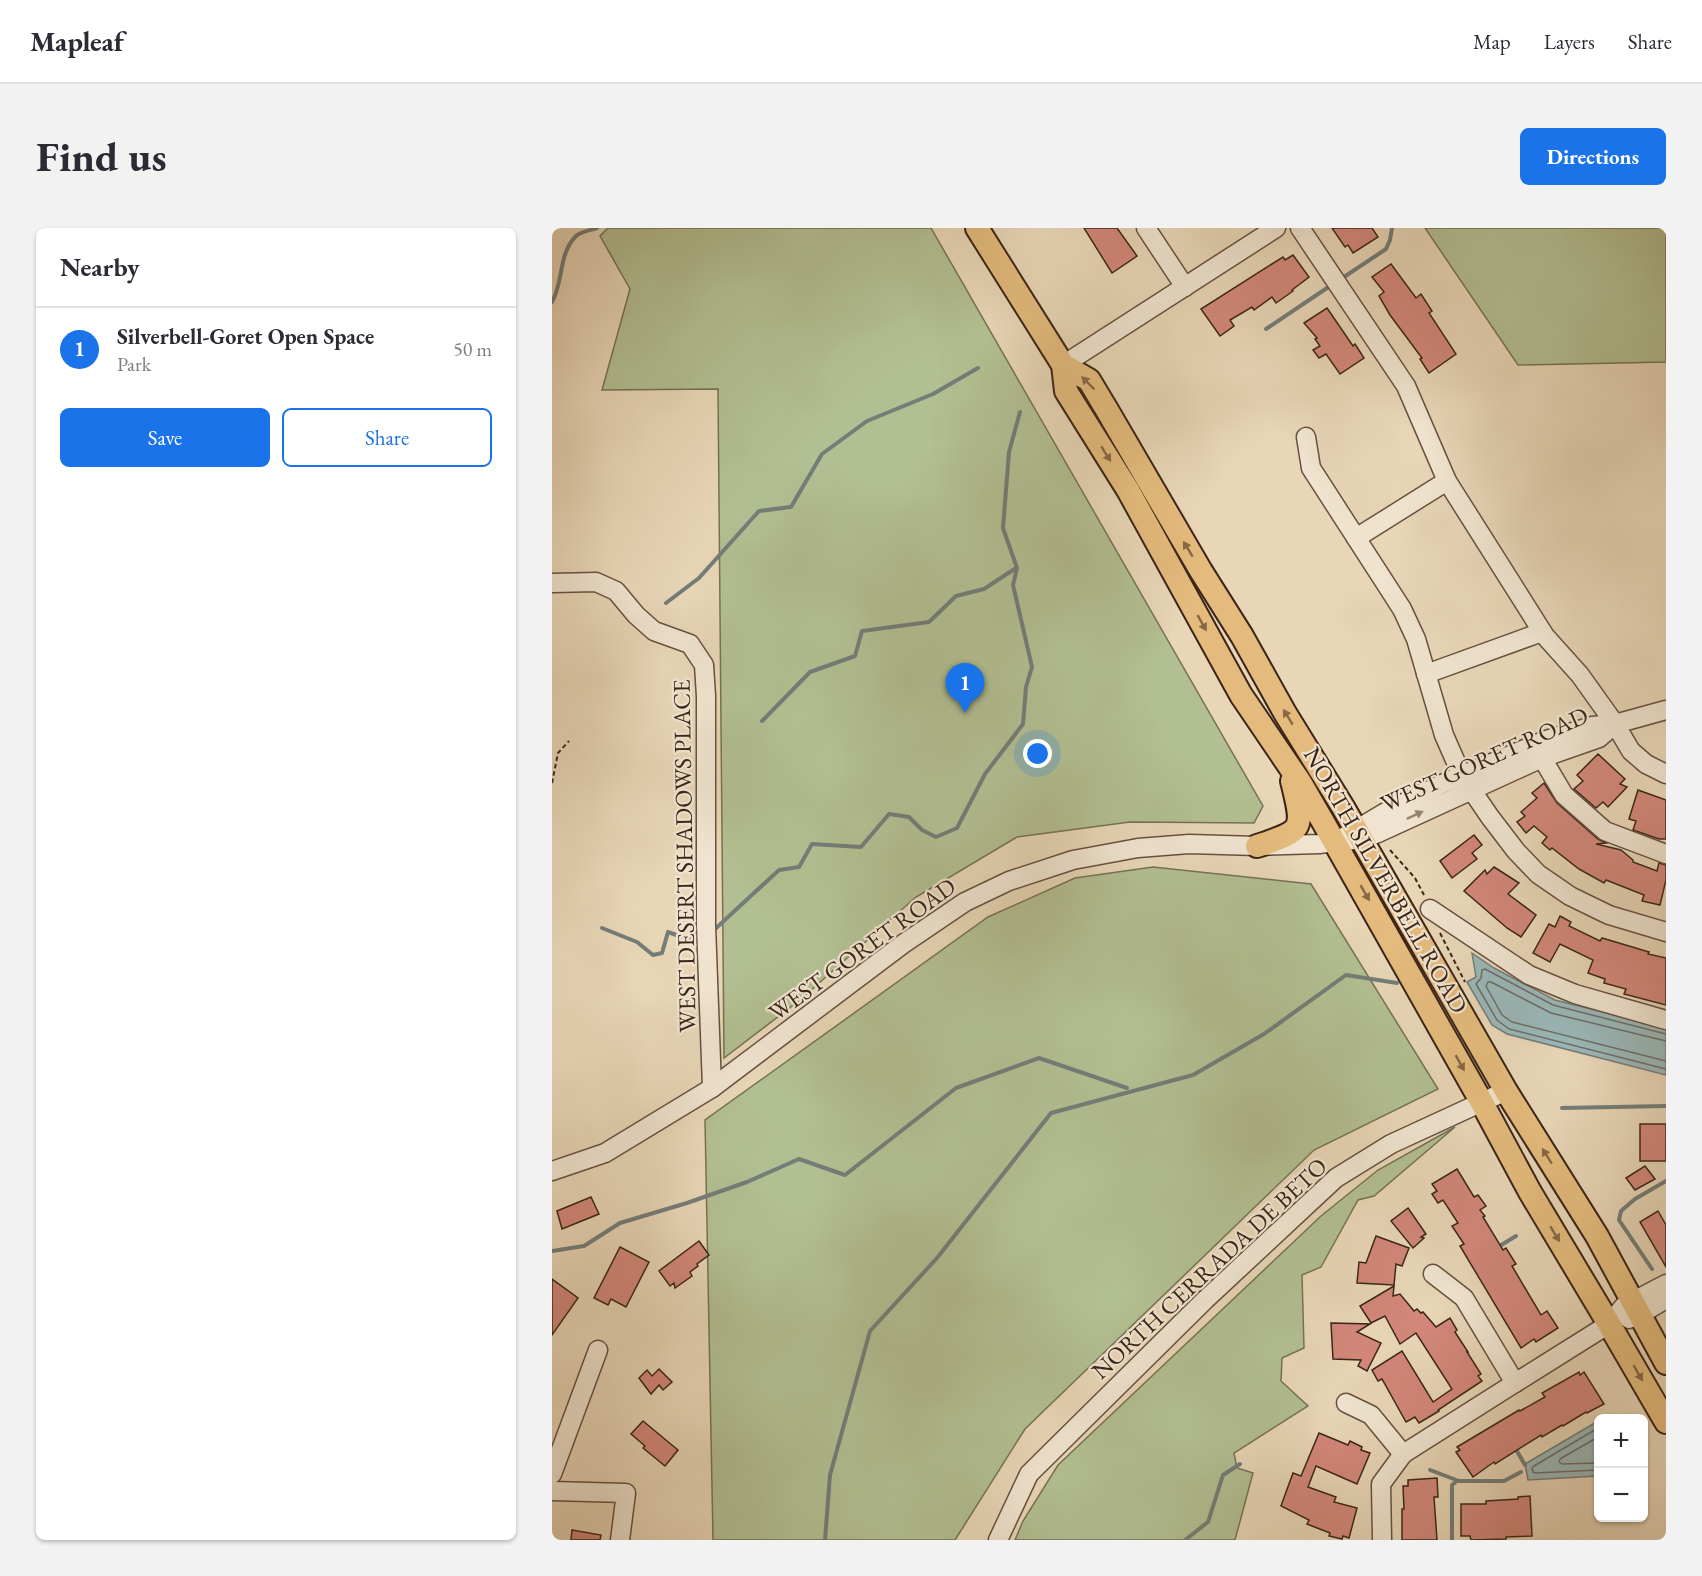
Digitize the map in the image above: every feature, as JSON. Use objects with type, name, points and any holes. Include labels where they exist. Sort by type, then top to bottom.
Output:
[{"type":"main road","name":"NORTH SILVERBELL ROAD","points":[[977,228],[1063,365],[1066,391],[1128,490],[1241,695],[1288,765],[1335,843],[1481,1101],[1533,1198],[1610,1324],[1666,1422]]},
{"type":"main road","name":"NORTH SILVERBELL ROAD","points":[[1063,365],[1089,380],[1359,834],[1506,1090],[1597,1236],[1666,1363]]},
{"type":"main road","points":[[1257,846],[1286,837],[1295,831],[1300,818],[1288,765]]},
{"type":"street","points":[[1146,228],[1185,286]]},
{"type":"street","points":[[1063,365],[1276,228]]},
{"type":"street","points":[[1300,228],[1406,386],[1447,481],[1542,632],[1580,675],[1631,751],[1646,764],[1666,774]]},
{"type":"street","points":[[1306,437],[1311,468],[1402,609],[1416,639],[1444,735],[1466,783],[1516,852],[1538,874],[1570,896],[1609,915],[1666,932]]},
{"type":"street","points":[[1356,538],[1447,481]]},
{"type":"street","name":"WEST DESERT SHADOWS PLACE","points":[[552,583],[596,582],[616,591],[636,615],[654,631],[690,644],[704,664],[706,925],[712,1088]]},
{"type":"street","points":[[1426,674],[1542,632]]},
{"type":"street","name":"WEST GORET ROAD","points":[[552,1171],[605,1153],[712,1088],[903,944],[965,902],[1009,881],[1073,860],[1138,848],[1198,844],[1257,846],[1335,843],[1359,834],[1378,833],[1546,740],[1592,726],[1615,724],[1666,710]]},
{"type":"street","name":"WEST GORET ROAD","points":[[1466,783],[1599,738],[1615,724]]},
{"type":"street","points":[[1542,758],[1564,795],[1605,831],[1666,854]]},
{"type":"street","points":[[1430,909],[1529,975],[1575,994],[1666,1020]]},
{"type":"street","name":"NORTH CERRADA DE BETO","points":[[998,1540],[1029,1474],[1205,1300],[1336,1178],[1391,1144],[1506,1090]]},
{"type":"street","points":[[1432,1274],[1464,1298],[1515,1383]]},
{"type":"street","points":[[1382,1540],[1381,1484],[1403,1454],[1636,1309],[1666,1284]]},
{"type":"street","points":[[1636,1309],[1666,1299]]},
{"type":"street","points":[[552,1474],[598,1350]]},
{"type":"street","points":[[1346,1403],[1371,1415],[1403,1454]]},
{"type":"street","points":[[552,1491],[626,1493],[621,1540]]},
{"type":"path","points":[[552,783],[558,753],[569,741]]},
{"type":"green space","points":[[608,228],[931,228],[1263,806],[1254,823],[1130,822],[1017,837],[916,897],[800,1000],[724,1058],[718,389],[602,390],[630,289],[600,236]]},
{"type":"green space","points":[[1425,228],[1666,228],[1666,362],[1518,365]]},
{"type":"green space","points":[[1153,867],[1311,884],[1438,1089],[1314,1150],[1025,1429],[955,1540],[713,1540],[705,1120],[988,917],[1075,878]]},
{"type":"green space","points":[[1455,1127],[1374,1196],[1358,1200],[1321,1267],[1302,1275],[1304,1348],[1282,1358],[1281,1381],[1308,1406],[1234,1453],[1237,1468],[1253,1473],[1235,1540],[1015,1540],[1023,1521],[1058,1465],[1321,1216],[1378,1170]]},
{"type":"water","points":[[1472,953],[1494,968],[1555,1000],[1666,1028],[1666,1075],[1507,1034],[1492,1025],[1467,982],[1476,977]]},
{"type":"water","points":[[1594,1423],[1594,1476],[1528,1480],[1525,1464]]},
{"type":"building","points":[[1084,228],[1117,228],[1137,256],[1112,273]]},
{"type":"building","points":[[1332,228],[1372,228],[1378,237],[1353,253],[1348,245],[1345,247]]},
{"type":"building","points":[[1293,255],[1309,277],[1276,303],[1272,297],[1254,310],[1252,307],[1230,320],[1234,326],[1220,336],[1201,309],[1283,257],[1285,260]]},
{"type":"building","points":[[1391,264],[1416,298],[1421,294],[1432,311],[1429,313],[1456,354],[1429,373],[1420,359],[1422,358],[1390,315],[1379,296],[1384,292],[1372,277]]},
{"type":"building","points":[[1327,308],[1364,358],[1340,374],[1326,354],[1319,358],[1313,350],[1320,346],[1315,339],[1317,338],[1304,323]]},
{"type":"building","points":[[1598,754],[1625,779],[1620,784],[1627,787],[1608,807],[1603,802],[1596,808],[1574,789],[1583,781],[1577,775]]},
{"type":"building","points":[[1544,783],[1557,803],[1598,839],[1606,843],[1596,844],[1621,850],[1633,862],[1657,871],[1659,863],[1666,865],[1666,880],[1660,905],[1642,901],[1644,895],[1606,880],[1604,883],[1579,869],[1542,843],[1547,837],[1534,826],[1526,833],[1517,822],[1525,816],[1521,812],[1537,798],[1532,793]]},
{"type":"building","points":[[1638,790],[1666,800],[1666,839],[1659,839],[1633,830],[1636,821],[1629,819]]},
{"type":"building","points":[[1474,835],[1482,845],[1472,853],[1477,859],[1452,878],[1440,861]]},
{"type":"building","points":[[1494,867],[1519,883],[1508,894],[1536,915],[1521,937],[1464,891],[1485,870],[1487,874]]},
{"type":"building","points":[[1560,916],[1571,922],[1569,926],[1600,941],[1602,938],[1666,958],[1666,1005],[1624,994],[1626,989],[1604,983],[1605,979],[1588,973],[1593,960],[1560,944],[1550,962],[1533,953],[1549,924],[1555,927]]},
{"type":"building","points":[[1640,1124],[1666,1124],[1666,1161],[1640,1161]]},
{"type":"building","points":[[1645,1166],[1655,1179],[1635,1190],[1626,1178]]},
{"type":"building","points":[[1457,1169],[1474,1197],[1478,1195],[1486,1206],[1480,1210],[1485,1216],[1483,1217],[1503,1250],[1506,1248],[1516,1264],[1512,1266],[1541,1315],[1547,1311],[1558,1328],[1536,1342],[1534,1339],[1521,1348],[1460,1246],[1464,1244],[1452,1226],[1458,1223],[1443,1200],[1438,1203],[1432,1194],[1437,1191],[1432,1184]]},
{"type":"building","points":[[591,1197],[599,1214],[562,1229],[557,1211]]},
{"type":"building","points":[[1408,1208],[1426,1234],[1413,1248],[1391,1221]]},
{"type":"building","points":[[1658,1211],[1666,1225],[1666,1267],[1640,1222]]},
{"type":"building","points":[[1376,1236],[1409,1248],[1402,1266],[1396,1264],[1394,1285],[1357,1283],[1359,1262],[1366,1263]]},
{"type":"building","points":[[699,1241],[709,1255],[690,1272],[692,1276],[675,1288],[674,1283],[670,1286],[659,1271]]},
{"type":"building","points":[[620,1247],[649,1262],[626,1307],[611,1299],[608,1305],[594,1298]]},
{"type":"building","points":[[552,1279],[578,1298],[552,1335]]},
{"type":"building","points":[[1394,1286],[1393,1296],[1400,1294],[1414,1311],[1417,1309],[1423,1312],[1436,1327],[1450,1318],[1457,1330],[1455,1332],[1481,1374],[1478,1376],[1482,1381],[1419,1423],[1415,1417],[1406,1422],[1382,1379],[1378,1381],[1372,1370],[1402,1351],[1433,1402],[1452,1389],[1416,1333],[1400,1344],[1385,1316],[1371,1323],[1360,1306]]},
{"type":"building","points":[[1331,1323],[1370,1324],[1357,1332],[1381,1343],[1367,1371],[1358,1366],[1361,1360],[1333,1359]]},
{"type":"building","points":[[659,1369],[672,1382],[663,1390],[659,1385],[651,1394],[639,1378],[647,1370],[652,1376]]},
{"type":"building","points":[[1579,1372],[1580,1375],[1584,1372],[1604,1404],[1542,1437],[1541,1435],[1473,1477],[1456,1452],[1460,1450],[1457,1447],[1545,1397],[1542,1393]]},
{"type":"building","points":[[643,1421],[678,1450],[665,1466],[643,1448],[645,1446],[631,1434]]},
{"type":"building","points":[[1319,1433],[1348,1445],[1350,1441],[1362,1447],[1361,1450],[1370,1453],[1357,1484],[1316,1466],[1308,1487],[1336,1497],[1334,1502],[1357,1508],[1349,1538],[1329,1536],[1330,1533],[1307,1524],[1309,1520],[1281,1506],[1293,1473],[1301,1476]]},
{"type":"building","points":[[1437,1478],[1438,1497],[1434,1497],[1437,1540],[1402,1540],[1403,1486],[1408,1486],[1408,1480]]},
{"type":"building","points":[[1530,1496],[1532,1536],[1471,1540],[1470,1536],[1461,1536],[1461,1504],[1486,1504],[1486,1501]]},
{"type":"building","points":[[572,1530],[601,1535],[600,1540],[571,1540]]},
{"type":"waterway","points":[[552,302],[570,243],[583,232],[597,228]]},
{"type":"waterway","points":[[1344,277],[1386,249],[1392,228]]},
{"type":"waterway","points":[[1266,329],[1327,288]]},
{"type":"waterway","points":[[666,603],[699,578],[759,511],[791,507],[822,454],[867,421],[933,394],[978,368]]},
{"type":"waterway","points":[[714,930],[779,870],[799,867],[812,844],[861,847],[889,814],[909,817],[922,830],[936,837],[957,828],[985,774],[1023,724],[1026,687],[1032,667],[1013,585],[1017,568],[1003,528],[1009,452],[1020,412]]},
{"type":"waterway","points":[[762,721],[810,672],[855,656],[862,631],[929,622],[956,596],[984,589],[1016,568]]},
{"type":"waterway","points":[[602,928],[637,942],[653,955],[662,953],[668,932],[690,940],[697,935]]},
{"type":"waterway","points":[[825,1540],[830,1475],[870,1331],[937,1258],[1051,1113],[1193,1075],[1264,1034],[1346,975],[1397,983]]},
{"type":"waterway","points":[[552,1251],[584,1246],[620,1223],[747,1182],[799,1159],[845,1175],[956,1088],[1039,1058],[1127,1088]]},
{"type":"waterway","points":[[1562,1108],[1666,1106]]},
{"type":"waterway","points":[[1652,1269],[1619,1220],[1621,1211],[1635,1199],[1666,1181]]},
{"type":"waterway","points":[[1498,1247],[1516,1236]]},
{"type":"waterway","points":[[1514,1446],[1525,1465]]},
{"type":"waterway","points":[[1185,1540],[1208,1522],[1223,1475],[1240,1464]]},
{"type":"waterway","points":[[1430,1470],[1459,1481],[1504,1481],[1521,1472]]},
{"type":"waterway","points":[[1452,1540],[1452,1485],[1457,1481]]},
{"type":"place","name":"Silverbell-Goret Open Space","points":[[965,713]]}]
